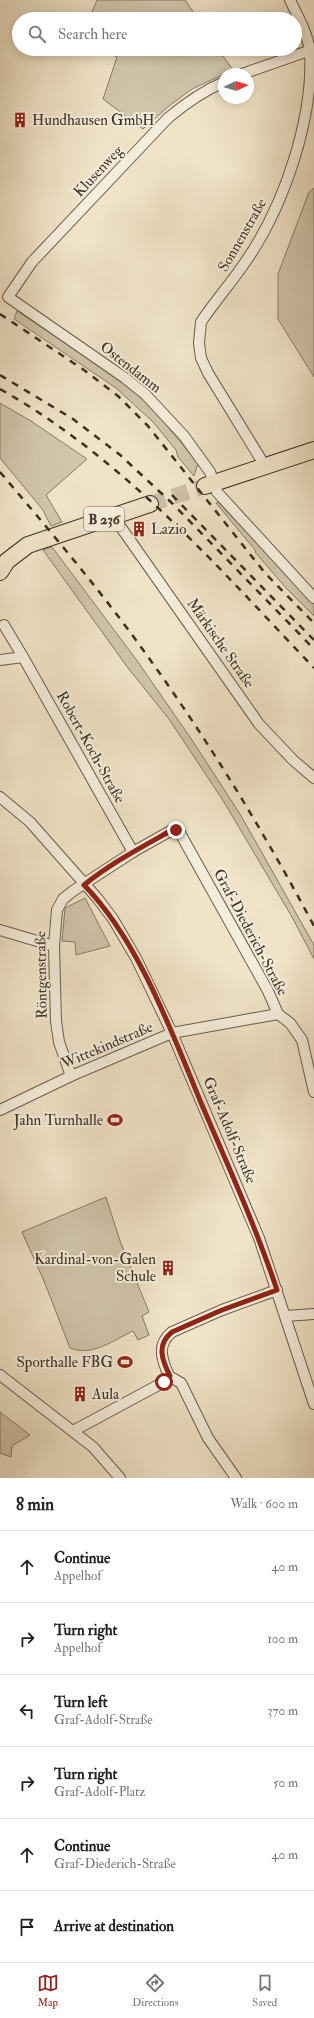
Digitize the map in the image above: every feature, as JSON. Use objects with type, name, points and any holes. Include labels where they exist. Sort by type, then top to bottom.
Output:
[{"type":"main road","points":[[210,485],[314,450]]},
{"type":"main road","name":"B 236","points":[[0,572],[7,561],[28,544],[150,504]]},
{"type":"street","name":"Sonnenstraße","points":[[290,0],[295,12]]},
{"type":"street","name":"Sonnenstraße","points":[[265,466],[208,373],[200,350],[199,332],[201,322],[247,260],[272,217],[284,190],[307,122],[311,92],[312,49],[302,27]]},
{"type":"street","points":[[302,53],[312,49]]},
{"type":"street","points":[[254,70],[292,56]]},
{"type":"street","name":"Klusenweg","points":[[8,297],[32,262],[168,118],[186,103],[206,90],[218,85]]},
{"type":"street","name":"Ostendamm","points":[[8,297],[125,378],[145,394],[184,436],[210,472],[210,485],[314,598]]},
{"type":"street","name":"Märkische Straße","points":[[113,516],[260,724],[293,760],[314,778]]},
{"type":"street","name":"Robert-Koch-Straße","points":[[4,625],[132,852]]},
{"type":"street","points":[[0,660],[23,657]]},
{"type":"street","name":"Graf-Adolf-Straße","points":[[0,797],[30,822],[113,919],[136,958],[172,1033],[256,1232],[286,1316],[314,1404]]},
{"type":"street","name":"Graf-Diederich-Straße","points":[[84,885],[132,852],[172,830],[176,830],[180,833],[268,991],[278,1014],[290,1023],[302,1040],[314,1092]]},
{"type":"street","name":"Röntgenstraße","points":[[71,1076],[59,1042],[56,1021],[54,946],[57,910],[63,899],[84,885]]},
{"type":"street","points":[[0,930],[54,946]]},
{"type":"street","name":"Wittekindstraße","points":[[0,1110],[71,1076],[172,1033],[278,1014]]},
{"type":"street","points":[[236,1478],[208,1438],[181,1384],[170,1376],[163,1362],[161,1348],[166,1337],[172,1332],[222,1310],[277,1290]]},
{"type":"street","points":[[286,1316],[314,1314]]},
{"type":"street","points":[[0,1375],[93,1447],[120,1478]]},
{"type":"street","points":[[73,1431],[164,1382],[170,1376]]},
{"type":"shaded area","points":[[97,0],[185,0],[193,12],[92,12]]},
{"type":"shaded area","points":[[115,56],[223,56],[232,68],[218,68],[218,77],[192,89],[169,106],[143,129],[103,99],[117,57]]},
{"type":"shaded area","points":[[314,188],[314,377],[278,319],[278,274],[309,192]]},
{"type":"shaded area","points":[[17,311],[124,382],[153,409],[198,463],[194,476],[178,457],[176,450],[153,422],[116,388],[14,319]]},
{"type":"shaded area","points":[[0,403],[31,421],[87,459],[46,495],[62,522],[51,526],[43,510],[0,458]]},
{"type":"shaded area","points":[[218,502],[314,603],[314,616],[286,588],[255,552],[256,551],[216,503]]},
{"type":"shaded area","points":[[52,547],[138,662],[192,740],[240,814],[314,945],[314,959],[292,917],[224,802],[169,719],[128,668],[43,550]]},
{"type":"shaded area","points":[[85,898],[110,946],[76,955],[75,942],[62,941],[65,908]]},
{"type":"shaded area","points":[[106,1197],[120,1241],[149,1312],[142,1316],[149,1335],[138,1340],[133,1331],[111,1343],[95,1349],[78,1350],[70,1348],[44,1281],[22,1232]]},
{"type":"shaded area","points":[[0,1412],[30,1435],[12,1446],[11,1457],[0,1453]]},
{"type":"tunnel","points":[[150,504],[205,486]]},
{"type":"railway","points":[[0,314],[84,370],[118,396],[148,426],[265,573],[314,623]]},
{"type":"railway","points":[[0,375],[73,419],[119,454],[174,505],[314,649]]},
{"type":"railway","points":[[0,389],[45,417],[88,448],[128,481],[205,553],[314,668]]},
{"type":"railway","points":[[0,472],[93,584],[169,687],[213,753],[255,821],[314,926]]},
{"type":"railway","points":[[172,495],[314,640]]},
{"type":"place","name":"Hundhausen GmbH","points":[[20,120]]},
{"type":"place","name":"Lazio","points":[[139,529]]},
{"type":"place","name":"Jahn Turnhalle","points":[[115,1120]]},
{"type":"place","name":"Kardinal-von-Galen Schule","points":[[168,1268]]},
{"type":"place","name":"Sporthalle FBG","points":[[125,1362]]},
{"type":"place","name":"Aula","points":[[80,1394]]},
{"type":"route","points":[[164,1382],[170,1376],[163,1362],[161,1348],[166,1337],[172,1332],[207,1316],[277,1290],[256,1232],[157,1001],[136,958],[113,919],[98,899],[84,885],[132,852],[172,830],[176,830]]}]
